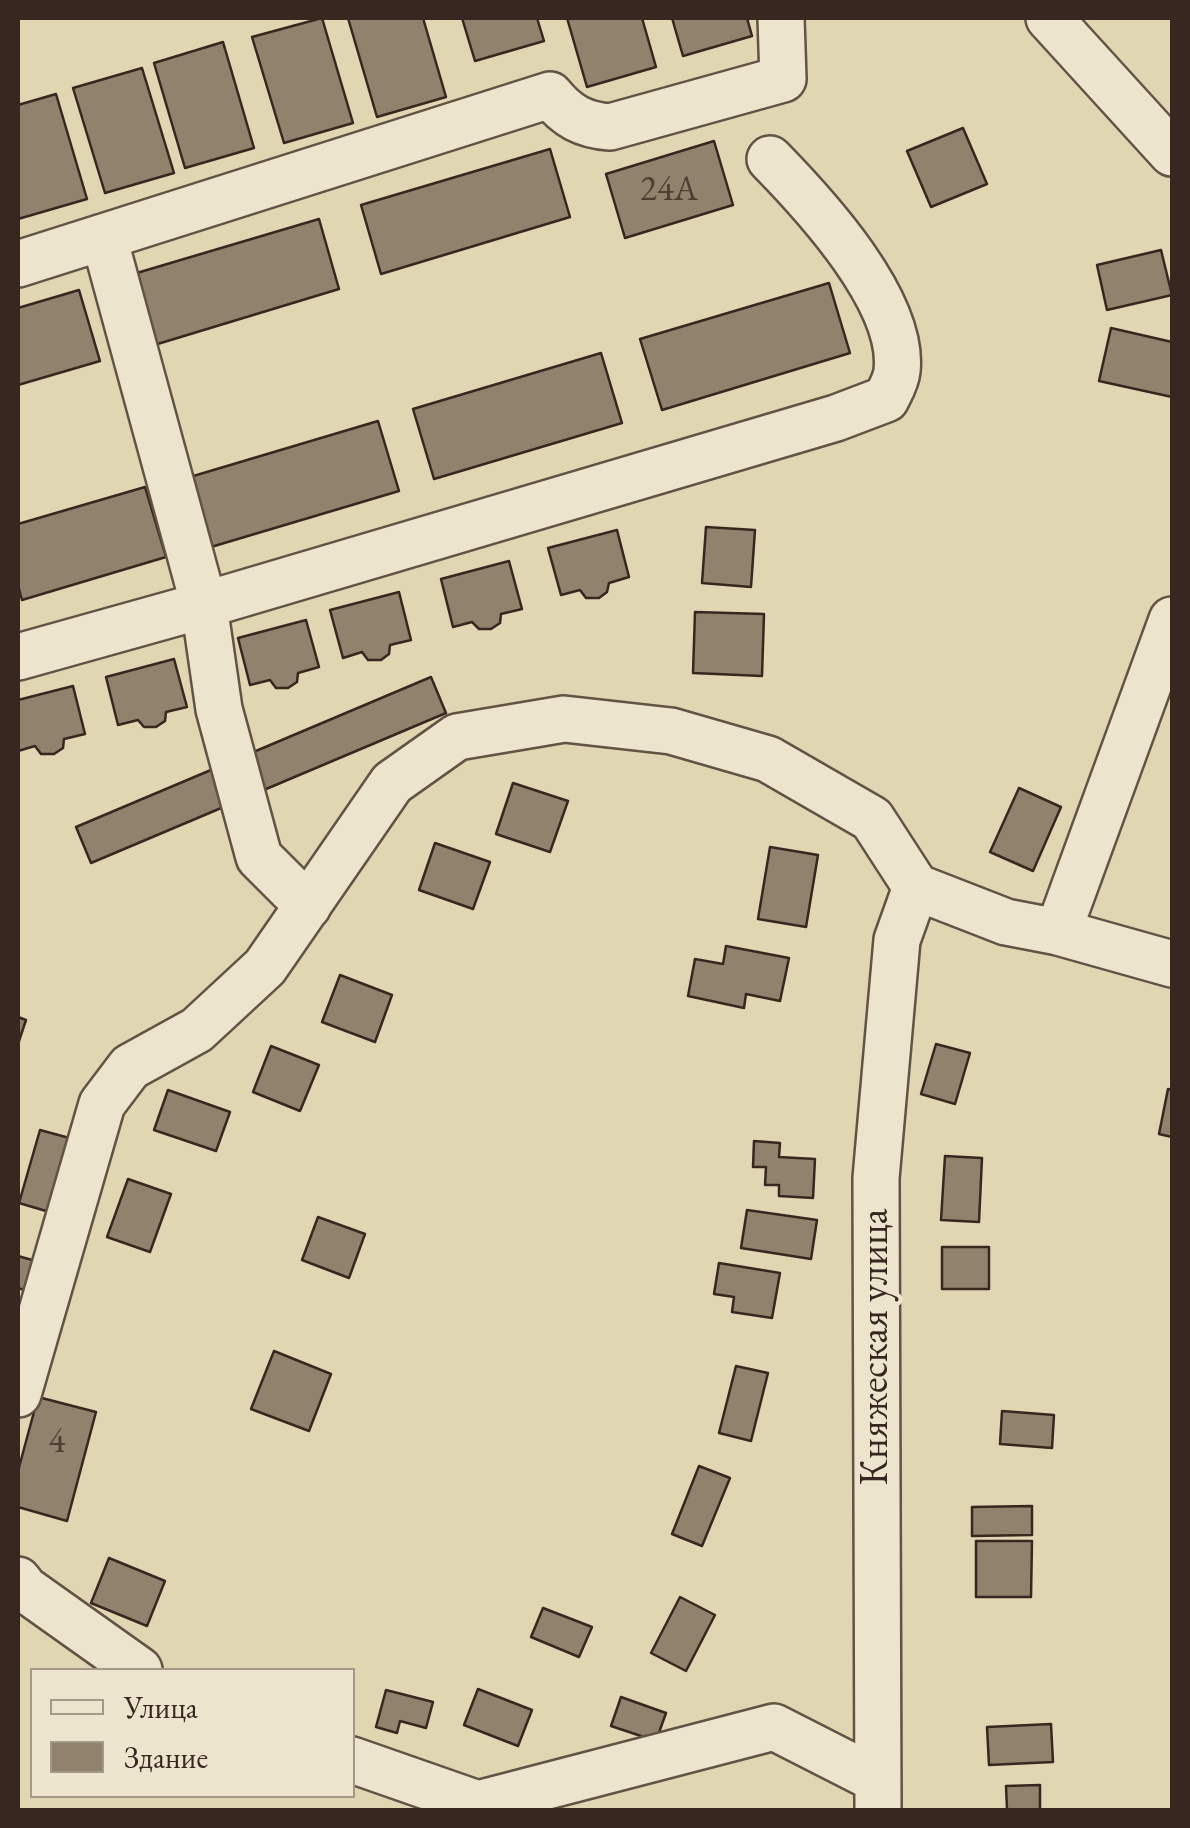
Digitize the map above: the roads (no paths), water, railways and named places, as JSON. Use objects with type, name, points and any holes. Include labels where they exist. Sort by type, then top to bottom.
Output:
[{"type":"street","points":[[18,264],[550,96],[561,109],[586,125],[610,127],[783,79],[781,18]]},
{"type":"street","points":[[1049,18],[1172,153]]},
{"type":"street","points":[[18,657],[204,606],[886,400],[898,374],[897,350],[877,290],[805,194],[770,158]]},
{"type":"street","points":[[104,238],[204,606],[219,709],[259,857],[308,906]]},
{"type":"street","points":[[1058,932],[1172,620]]},
{"type":"street","points":[[18,1394],[102,1104],[130,1067],[197,1030],[265,966],[392,783],[456,737],[564,718],[671,731],[768,759],[872,818],[916,887],[1006,922],[1058,932],[1172,964]]},
{"type":"street","name":"Княжеская улица","points":[[878,1795],[876,1178],[898,940],[916,887]]},
{"type":"street","points":[[18,1580],[25,1589],[136,1668]]},
{"type":"street","points":[[355,1761],[478,1804],[774,1727],[878,1795]]}]
